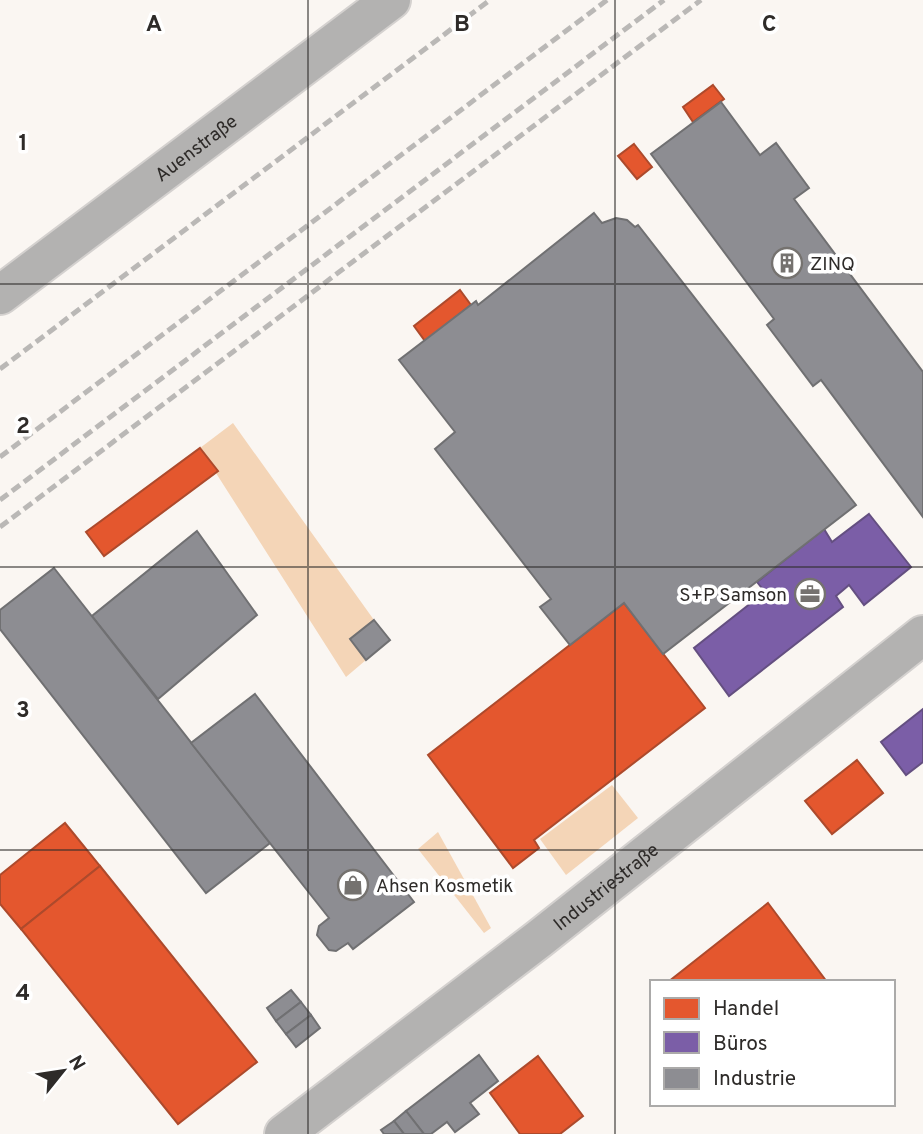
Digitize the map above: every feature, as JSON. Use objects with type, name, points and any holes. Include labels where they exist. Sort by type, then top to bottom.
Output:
[{"type":"street","name":"Auenstraße","points":[[0,295],[391,0]]},
{"type":"street","name":"Industriestraße","points":[[284,1134],[539,939],[923,635]]},
{"type":"shaded area","points":[[233,423],[374,620],[350,639],[366,660],[346,677],[200,448]]},
{"type":"shaded area","points":[[612,785],[638,818],[566,875],[540,839]]},
{"type":"shaded area","points":[[438,832],[491,928],[484,933],[418,849]]},
{"type":"building: Handel","points":[[713,85],[724,99],[693,122],[683,107]]},
{"type":"building: Handel","points":[[634,144],[652,167],[637,179],[618,156]]},
{"type":"building: Handel","points":[[460,290],[471,305],[425,341],[414,326]]},
{"type":"building: Handel","points":[[200,448],[218,471],[104,556],[86,532]]},
{"type":"building: Handel","points":[[624,603],[705,708],[534,840],[539,848],[513,868],[428,755]]},
{"type":"building: Handel","points":[[857,760],[883,793],[832,834],[805,801]]},
{"type":"building: Handel","points":[[65,823],[100,866],[21,929],[0,904],[0,875]]},
{"type":"building: Handel","points":[[100,866],[257,1062],[178,1124],[21,929]]},
{"type":"building: Handel","points":[[768,903],[826,980],[671,980]]},
{"type":"building: Handel","points":[[538,1056],[583,1116],[560,1134],[520,1134],[490,1093]]},
{"type":"building: Büros","points":[[869,514],[911,567],[864,605],[849,585],[836,596],[843,607],[729,696],[694,648],[765,592],[757,582],[824,529],[832,542]]},
{"type":"building: Büros","points":[[923,709],[923,762],[906,775],[881,742]]},
{"type":"building: Industrie","name":"ZINQ","points":[[721,102],[760,155],[776,143],[809,188],[794,199],[923,372],[923,517],[821,380],[813,386],[767,325],[774,319],[651,154]]},
{"type":"building: Industrie","points":[[594,213],[602,223],[616,218],[627,220],[635,227],[638,225],[856,505],[663,654],[624,603],[570,645],[540,607],[551,599],[435,449],[455,432],[399,360],[476,301],[478,305]]},
{"type":"building: Industrie","points":[[197,531],[257,615],[158,699],[92,616]]},
{"type":"building: Industrie","points":[[54,568],[270,843],[206,893],[0,629],[0,610]]},
{"type":"building: Industrie","points":[[374,620],[390,640],[366,660],[350,639]]},
{"type":"building: Industrie","points":[[255,694],[414,902],[353,949],[348,943],[336,951],[329,950],[317,935],[319,926],[329,918],[191,743]]},
{"type":"building: Industrie","points":[[291,990],[301,1002],[276,1021],[267,1008]]},
{"type":"building: Industrie","points":[[301,1002],[311,1015],[286,1034],[276,1021]]},
{"type":"building: Industrie","points":[[311,1015],[320,1028],[296,1047],[286,1034]]},
{"type":"building: Industrie","points":[[479,1055],[498,1081],[470,1103],[479,1114],[455,1132],[447,1122],[431,1134],[424,1134],[406,1111]]},
{"type":"building: Industrie","points":[[406,1111],[424,1134],[404,1134],[394,1121]]},
{"type":"building: Industrie","points":[[394,1121],[404,1134],[384,1134],[381,1130]]},
{"type":"railway","points":[[0,369],[490,0]]},
{"type":"railway","points":[[0,457],[607,0]]},
{"type":"railway","points":[[0,500],[664,0]]},
{"type":"railway","points":[[0,527],[701,0]]},
{"type":"place","name":"ZINQ","points":[[787,263]]},
{"type":"place","name":"S+P Samson","points":[[810,594]]},
{"type":"place","name":"Ahsen Kosmetik","points":[[353,885]]}]
